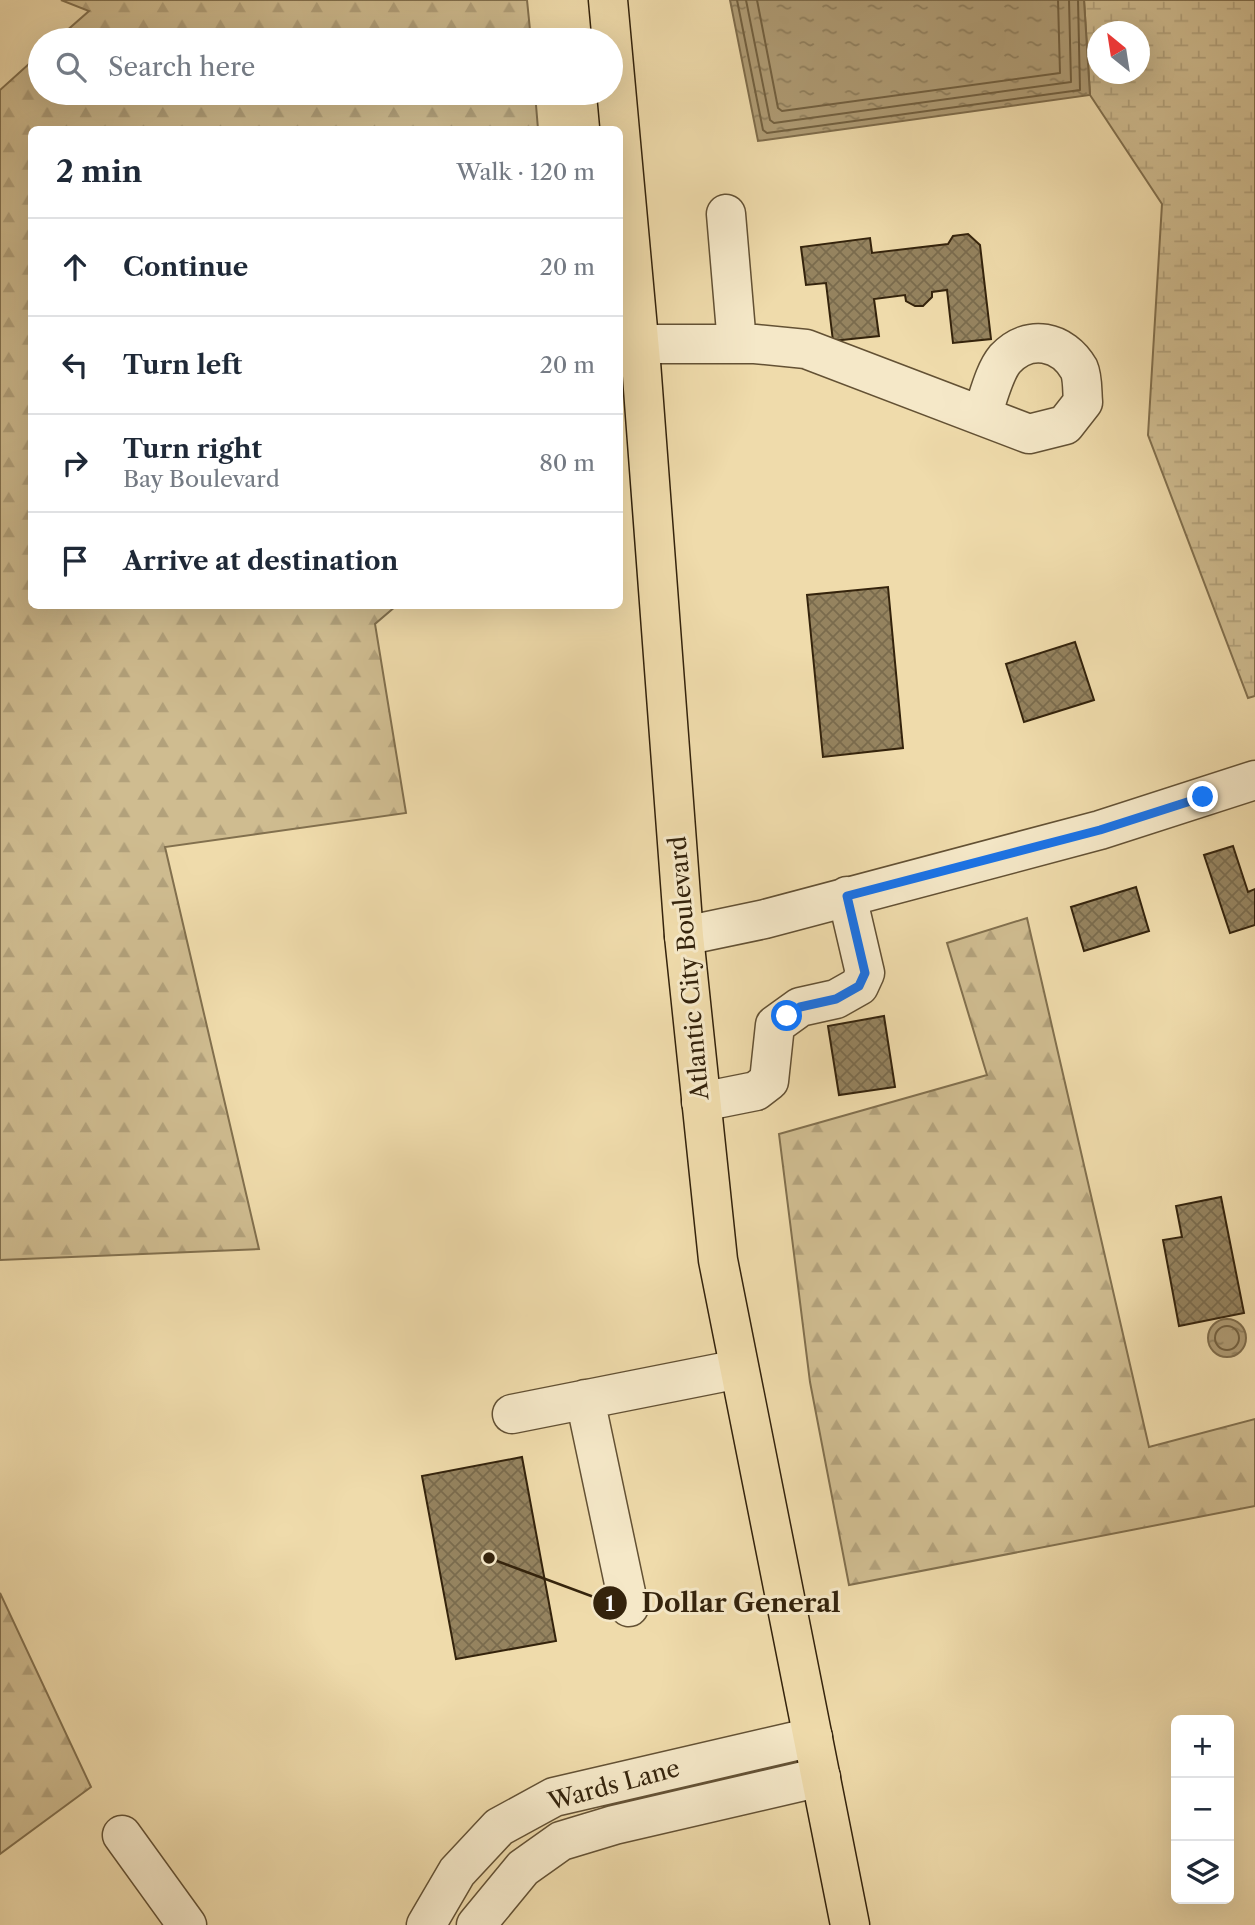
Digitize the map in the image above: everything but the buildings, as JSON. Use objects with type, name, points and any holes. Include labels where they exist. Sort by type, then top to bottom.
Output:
[{"type":"highway","name":"Atlantic City Boulevard","points":[[608,0],[611,28]]},
{"type":"highway","name":"Atlantic City Boulevard","points":[[617,105],[619,126]]},
{"type":"highway","name":"Atlantic City Boulevard","points":[[623,166],[684,936],[718,1260],[850,1925]]},
{"type":"street","points":[[726,214],[737,344]]},
{"type":"street","points":[[639,344],[737,344],[806,349],[982,415]]},
{"type":"street","points":[[684,936],[765,919],[1100,830],[1255,780]]},
{"type":"street","points":[[701,1102],[756,1091],[769,1081],[775,1025],[800,1007],[836,999],[859,986],[865,973],[847,896]]},
{"type":"street","points":[[512,1414],[739,1369]]},
{"type":"street","points":[[585,1399],[629,1607]]},
{"type":"street","name":"Wards Lane","points":[[426,1925],[457,1872],[499,1827],[554,1797],[813,1737]]},
{"type":"street","name":"Wards Lane","points":[[476,1925],[523,1868],[561,1842],[614,1825],[821,1777]]},
{"type":"street","points":[[122,1835],[187,1925]]},
{"type":"green space","points":[[61,0],[527,0],[530,28],[70,28],[89,11]]},
{"type":"green space","points":[[1084,0],[1255,0],[1255,696],[1248,698],[1148,435],[1162,204],[1090,95],[1089,84],[1150,84],[1150,21],[1087,21],[1087,48]]},
{"type":"green space","points":[[28,65],[28,105],[536,105],[538,126],[28,126],[28,609],[392,609],[375,624],[406,813],[165,847],[259,1249],[0,1260],[0,90]]},
{"type":"green space","points":[[1027,918],[1149,1447],[1255,1419],[1255,1506],[849,1585],[810,1382],[779,1134],[987,1075],[947,943]]},
{"type":"green space","points":[[0,1593],[91,1787],[0,1854]]},
{"type":"water","points":[[730,0],[1084,0],[1087,84],[1089,84],[1090,95],[758,141]]},
{"type":"water","points":[[1227,1319],[1240,1325],[1246,1338],[1240,1351],[1227,1357],[1214,1351],[1208,1338],[1214,1325]]},
{"type":"place","name":"Dollar General","points":[[489,1558]]},
{"type":"route","points":[[787,1016],[800,1007],[836,999],[859,986],[865,973],[847,896],[1100,830],[1203,797]]}]
